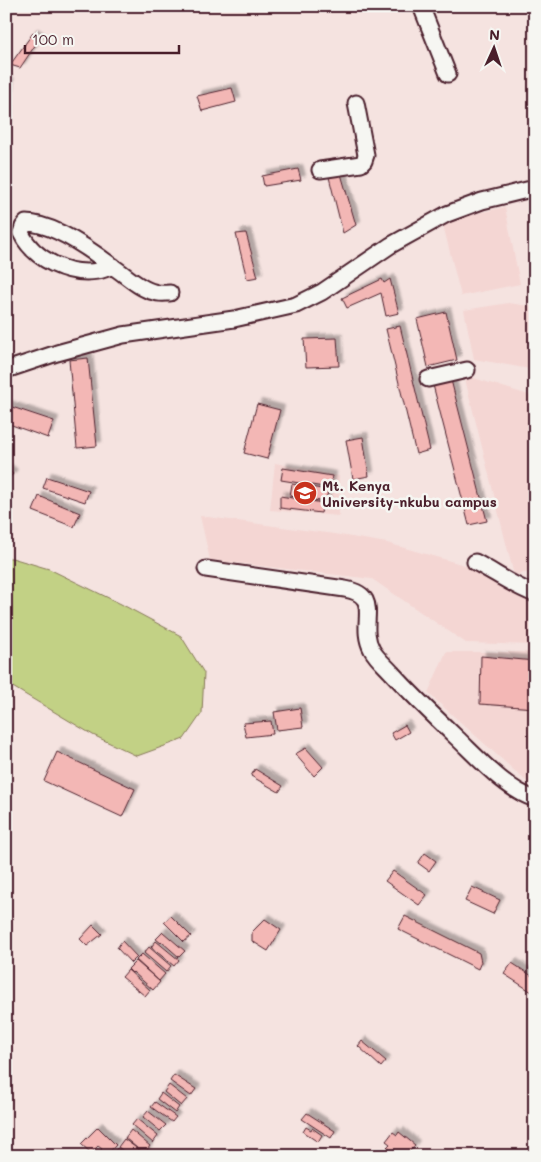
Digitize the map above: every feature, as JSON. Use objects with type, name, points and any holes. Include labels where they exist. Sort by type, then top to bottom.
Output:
[{"type":"street","points":[[421,6],[448,74]]},
{"type":"street","points":[[320,170],[361,164],[364,161],[366,155],[356,103]]},
{"type":"street","points":[[6,370],[57,353],[123,335],[234,319],[296,305],[322,292],[391,245],[447,214],[482,201],[535,188]]},
{"type":"street","points":[[113,266],[99,271],[86,272],[70,270],[56,264],[39,256],[30,248],[22,234],[23,227],[26,223],[42,225],[63,235],[113,266],[146,289],[170,293]]},
{"type":"street","points":[[428,379],[467,370]]},
{"type":"street","points":[[475,562],[500,578],[535,594]]},
{"type":"street","points":[[206,569],[345,589],[359,593],[367,602],[366,630],[372,651],[407,690],[473,753],[511,786],[528,797],[535,799]]},
{"type":"shaded area","points":[[505,207],[520,284],[461,296],[442,221]]},
{"type":"shaded area","points":[[509,303],[535,307],[535,370],[474,359],[464,310]]},
{"type":"shaded area","points":[[464,375],[532,396],[535,410],[535,571],[514,575]]},
{"type":"shaded area","name":"Mt. Kenya University-nkubu campus","points":[[275,463],[339,476],[339,516],[270,510]]},
{"type":"shaded area","points":[[200,516],[387,543],[475,568],[535,599],[535,645],[466,643],[372,579],[210,560]]},
{"type":"shaded area","points":[[446,652],[535,652],[535,789],[428,693]]},
{"type":"green space","points":[[6,558],[49,569],[181,636],[204,673],[202,713],[184,739],[137,756],[93,735],[6,683]]},
{"type":"building","points":[[33,33],[40,38],[20,68],[10,65]]},
{"type":"building","points":[[6,81],[9,82],[7,126],[6,126]]},
{"type":"building","points":[[232,88],[236,102],[202,111],[197,96]]},
{"type":"building","points":[[298,169],[301,180],[264,186],[262,176]]},
{"type":"building","points":[[341,174],[356,225],[343,233],[329,177]]},
{"type":"building","points":[[535,200],[535,224],[529,201]]},
{"type":"building","points":[[246,233],[258,277],[247,279],[236,234]]},
{"type":"building","points":[[382,279],[384,283],[390,279],[399,313],[386,316],[381,293],[347,308],[342,298]]},
{"type":"building","points":[[446,312],[457,360],[428,367],[417,319]]},
{"type":"building","points":[[400,326],[430,450],[416,454],[386,329]]},
{"type":"building","points":[[337,338],[339,366],[306,367],[304,339]]},
{"type":"building","points":[[88,358],[97,446],[77,448],[69,360]]},
{"type":"building","points":[[450,376],[487,521],[469,525],[432,381]]},
{"type":"building","points":[[257,404],[280,410],[267,459],[244,453]]},
{"type":"building","points":[[6,405],[54,421],[48,438],[6,423]]},
{"type":"building","points":[[363,437],[369,476],[353,479],[346,440]]},
{"type":"building","points":[[6,468],[13,474],[6,481]]},
{"type":"building","points":[[283,468],[332,476],[330,488],[281,480]]},
{"type":"building","points":[[47,477],[89,491],[85,502],[43,488]]},
{"type":"building","points":[[292,484],[328,490],[326,502],[290,496]]},
{"type":"building","points":[[39,496],[80,513],[74,527],[33,511]]},
{"type":"building","points":[[280,496],[323,503],[321,513],[280,508]]},
{"type":"building","points":[[481,656],[535,661],[535,708],[480,704]]},
{"type":"building","points":[[300,708],[303,727],[277,730],[274,712]]},
{"type":"building","points":[[271,721],[273,734],[246,737],[243,723]]},
{"type":"building","points":[[405,725],[409,732],[395,740],[391,733]]},
{"type":"building","points":[[306,748],[323,767],[314,776],[295,754]]},
{"type":"building","points":[[57,752],[135,789],[122,817],[44,781]]},
{"type":"building","points":[[255,769],[283,786],[279,792],[251,776]]},
{"type":"building","points":[[425,853],[436,861],[429,871],[418,863]]},
{"type":"building","points":[[393,871],[427,895],[419,905],[385,881]]},
{"type":"building","points":[[472,887],[500,900],[493,914],[465,901]]},
{"type":"building","points":[[171,916],[191,936],[184,942],[164,922]]},
{"type":"building","points":[[405,916],[479,953],[481,962],[478,969],[398,929]]},
{"type":"building","points":[[265,919],[281,930],[268,951],[252,941],[252,932]]},
{"type":"building","points":[[93,925],[102,934],[87,946],[80,939]]},
{"type":"building","points":[[163,932],[185,951],[179,957],[156,939]]},
{"type":"building","points":[[122,941],[137,957],[131,963],[117,948]]},
{"type":"building","points":[[156,941],[179,960],[174,966],[151,947]]},
{"type":"building","points":[[149,947],[171,966],[166,972],[144,953]]},
{"type":"building","points":[[142,954],[165,974],[159,981],[136,960]]},
{"type":"building","points":[[136,961],[160,982],[153,990],[128,969]]},
{"type":"building","points":[[512,963],[535,978],[535,994],[504,974]]},
{"type":"building","points":[[128,970],[150,990],[145,996],[122,977]]},
{"type":"building","points":[[362,1041],[386,1061],[381,1067],[358,1046]]},
{"type":"building","points":[[174,1075],[196,1089],[191,1096],[170,1081]]},
{"type":"building","points":[[169,1085],[187,1099],[181,1106],[164,1092]]},
{"type":"building","points":[[161,1093],[179,1107],[175,1113],[157,1099]]},
{"type":"building","points":[[155,1102],[176,1117],[172,1122],[151,1107]]},
{"type":"building","points":[[148,1111],[166,1125],[160,1131],[143,1117]]},
{"type":"building","points":[[307,1113],[335,1131],[331,1138],[302,1119]]},
{"type":"building","points":[[137,1119],[158,1136],[153,1143],[132,1125]]},
{"type":"building","points":[[98,1127],[116,1145],[106,1156],[97,1154],[102,1149],[98,1146],[91,1153],[81,1144]]},
{"type":"building","points":[[306,1127],[311,1130],[312,1128],[322,1135],[318,1142],[303,1132]]},
{"type":"building","points":[[131,1130],[150,1146],[144,1154],[125,1138]]},
{"type":"building","points":[[393,1132],[397,1135],[399,1132],[415,1145],[406,1156],[398,1156],[387,1147],[390,1144],[386,1141]]},
{"type":"building","points":[[124,1139],[146,1155],[130,1156],[118,1147]]},
{"type":"building","points":[[117,1148],[128,1156],[112,1156]]},
{"type":"place","name":"Mt. Kenya University-nkubu campus","points":[[305,493]]}]
